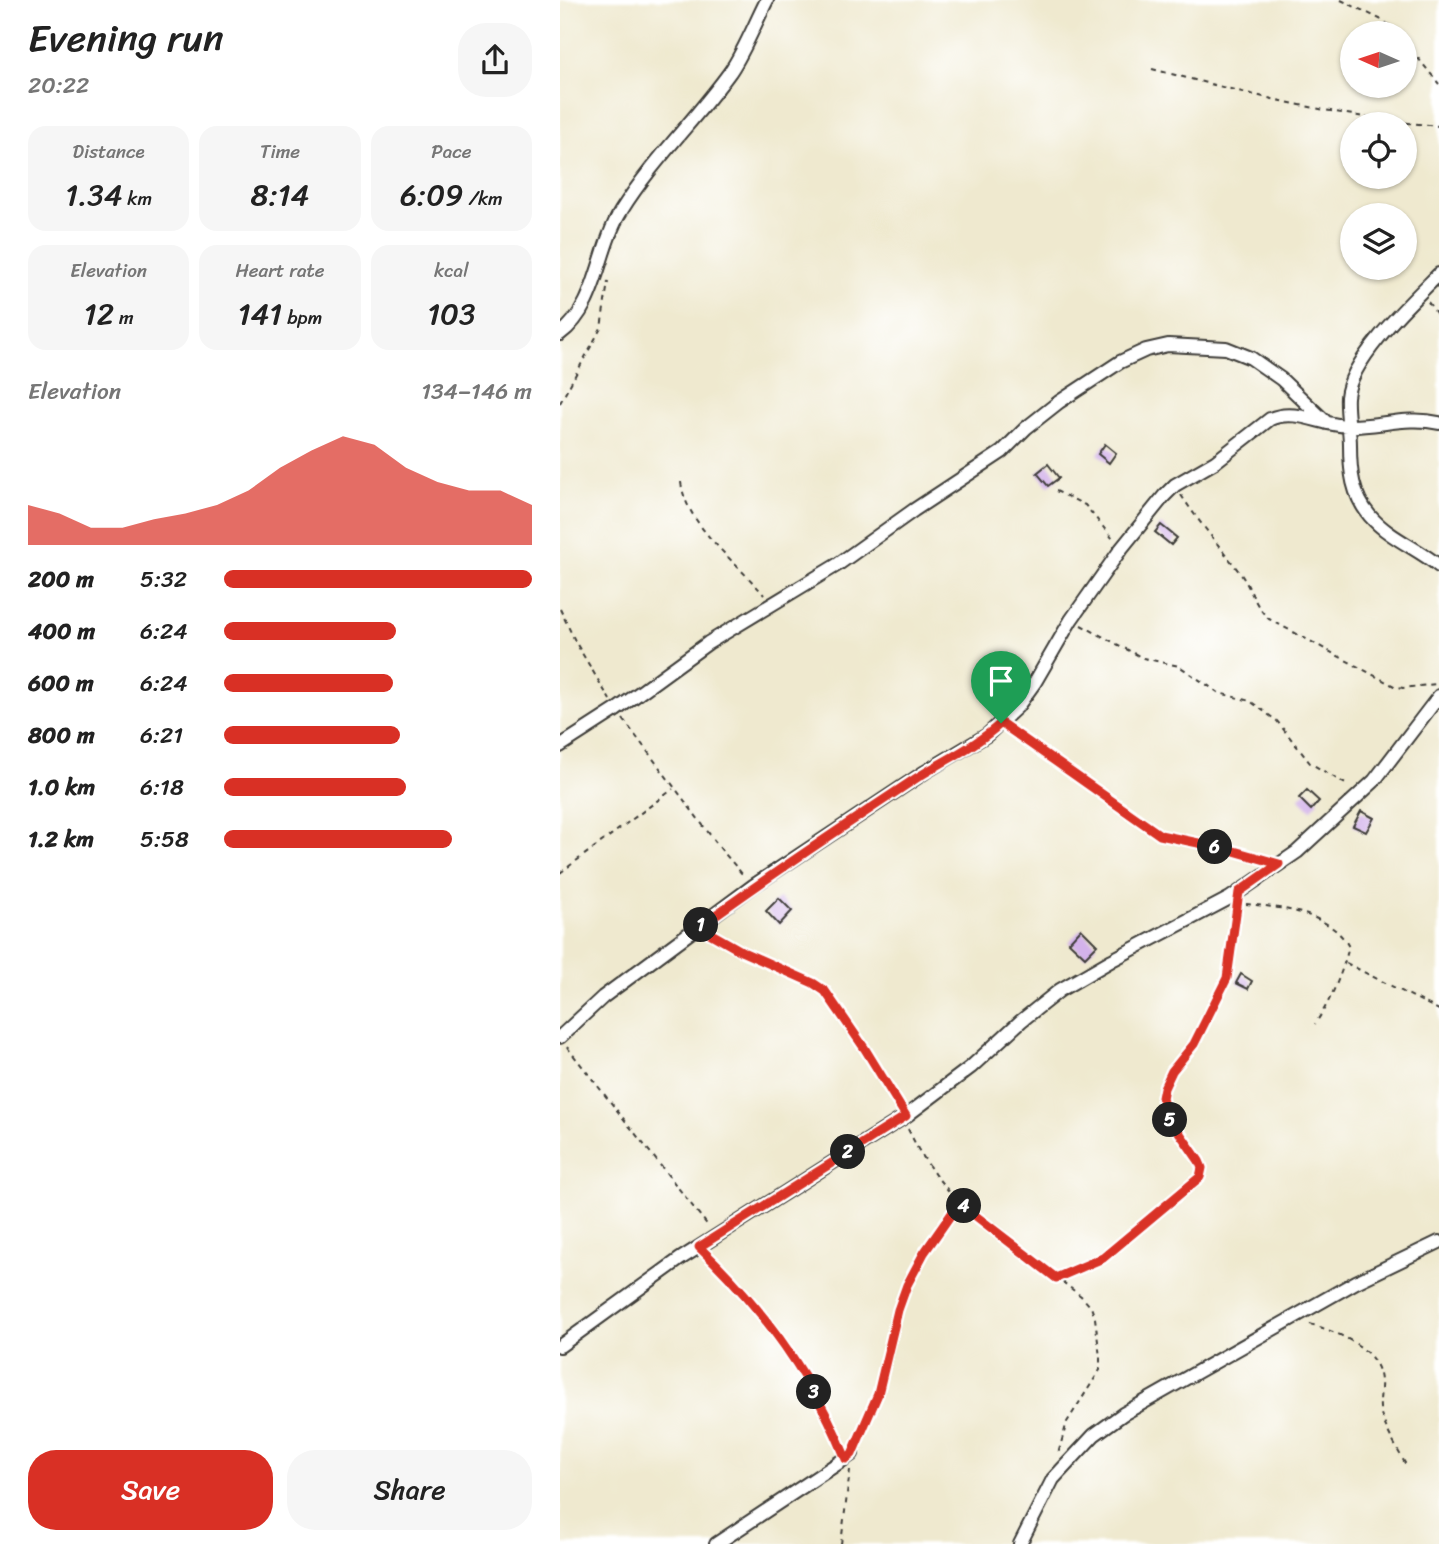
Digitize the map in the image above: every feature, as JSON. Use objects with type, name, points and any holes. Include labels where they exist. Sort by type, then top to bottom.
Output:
[{"type":"street","points":[[560,334],[574,324],[589,296],[602,251],[621,212],[732,69],[767,0]]},
{"type":"street","points":[[1439,274],[1367,351],[1353,376],[1347,396],[1350,473],[1364,509],[1401,543],[1439,566]]},
{"type":"street","points":[[560,746],[616,710],[708,643],[836,565],[1002,452],[1026,428],[1059,402],[1120,362],[1146,350],[1168,345],[1226,348],[1251,358],[1280,379],[1328,423]]},
{"type":"street","points":[[564,1042],[603,998],[753,886],[925,772],[988,735],[1017,707],[1035,682],[1071,620],[1121,549],[1175,485],[1214,463],[1256,429],[1279,415],[1290,414],[1349,426],[1415,419],[1439,423]]},
{"type":"street","points":[[560,1346],[699,1247],[906,1116],[971,1067],[1021,1020],[1060,990],[1230,898],[1297,852],[1363,793],[1439,696]]},
{"type":"street","points":[[1020,1544],[1054,1479],[1094,1435],[1123,1414],[1293,1316],[1439,1242]]},
{"type":"street","points":[[716,1544],[849,1456]]},
{"type":"path","points":[[1342,0],[1384,21]]},
{"type":"path","points":[[1418,58],[1439,84]]},
{"type":"path","points":[[1152,69],[1308,108],[1382,121],[1439,126]]},
{"type":"path","points":[[560,403],[601,328],[610,273]]},
{"type":"path","points":[[1420,292],[1439,317]]},
{"type":"path","points":[[681,482],[683,495],[692,514],[771,604]]},
{"type":"path","points":[[1175,485],[1205,531],[1242,576],[1258,608],[1269,619],[1394,685],[1403,688],[1439,684]]},
{"type":"path","points":[[1056,491],[1085,505],[1121,549]]},
{"type":"path","points":[[560,609],[576,643],[616,710],[674,789],[753,886]]},
{"type":"path","points":[[1071,620],[1143,658],[1179,666],[1219,693],[1250,701],[1277,721],[1318,769],[1363,793]]},
{"type":"path","points":[[1001,723],[1160,835],[1227,849],[1279,864]]},
{"type":"path","points":[[560,873],[674,789]]},
{"type":"path","points":[[1056,1278],[1103,1258],[1200,1177],[1202,1168],[1165,1110],[1162,1098],[1172,1071],[1194,1044],[1227,978],[1238,903],[1272,906],[1296,912],[1328,924],[1344,938],[1349,947],[1345,962],[1332,997],[1315,1024]]},
{"type":"path","points":[[699,927],[743,952],[825,991],[906,1116],[909,1134],[935,1175],[959,1203],[1082,1296],[1091,1307],[1095,1318],[1100,1370],[1068,1422],[1057,1458]]},
{"type":"path","points":[[1345,962],[1439,1010]]},
{"type":"path","points":[[564,1042],[716,1236]]},
{"type":"path","points":[[841,1544],[849,1456],[878,1394],[898,1310],[907,1285],[924,1253],[959,1203]]},
{"type":"path","points":[[699,1247],[736,1282],[768,1320],[816,1395],[849,1456]]},
{"type":"path","points":[[1293,1316],[1355,1343],[1379,1368],[1381,1412],[1407,1467]]},
{"type":"building","points":[[1105,444],[1116,453],[1109,463],[1098,454]]},
{"type":"building","points":[[1048,464],[1059,478],[1048,486],[1037,473]]},
{"type":"building","points":[[1161,525],[1177,538],[1171,545],[1155,532]]},
{"type":"building","points":[[1307,790],[1319,801],[1311,810],[1299,798]]},
{"type":"building","points":[[1361,811],[1374,818],[1366,832],[1353,826]]},
{"type":"building","points":[[779,898],[792,911],[779,925],[766,911]]},
{"type":"building","points":[[1081,929],[1097,945],[1085,957],[1069,942]]},
{"type":"building","points":[[1241,974],[1252,981],[1248,989],[1236,983]]},
{"type":"route","points":[[1001,723],[1160,835],[1227,849],[1279,864],[1239,892],[1227,978],[1194,1044],[1172,1071],[1164,1088],[1162,1098],[1165,1110],[1202,1168],[1197,1182],[1103,1258],[1056,1278],[959,1203],[924,1253],[907,1285],[898,1310],[878,1394],[852,1454],[846,1459],[816,1395],[768,1320],[736,1282],[699,1247],[906,1116],[825,991],[743,952],[699,927],[753,886],[925,772],[988,735],[1001,723]]}]
